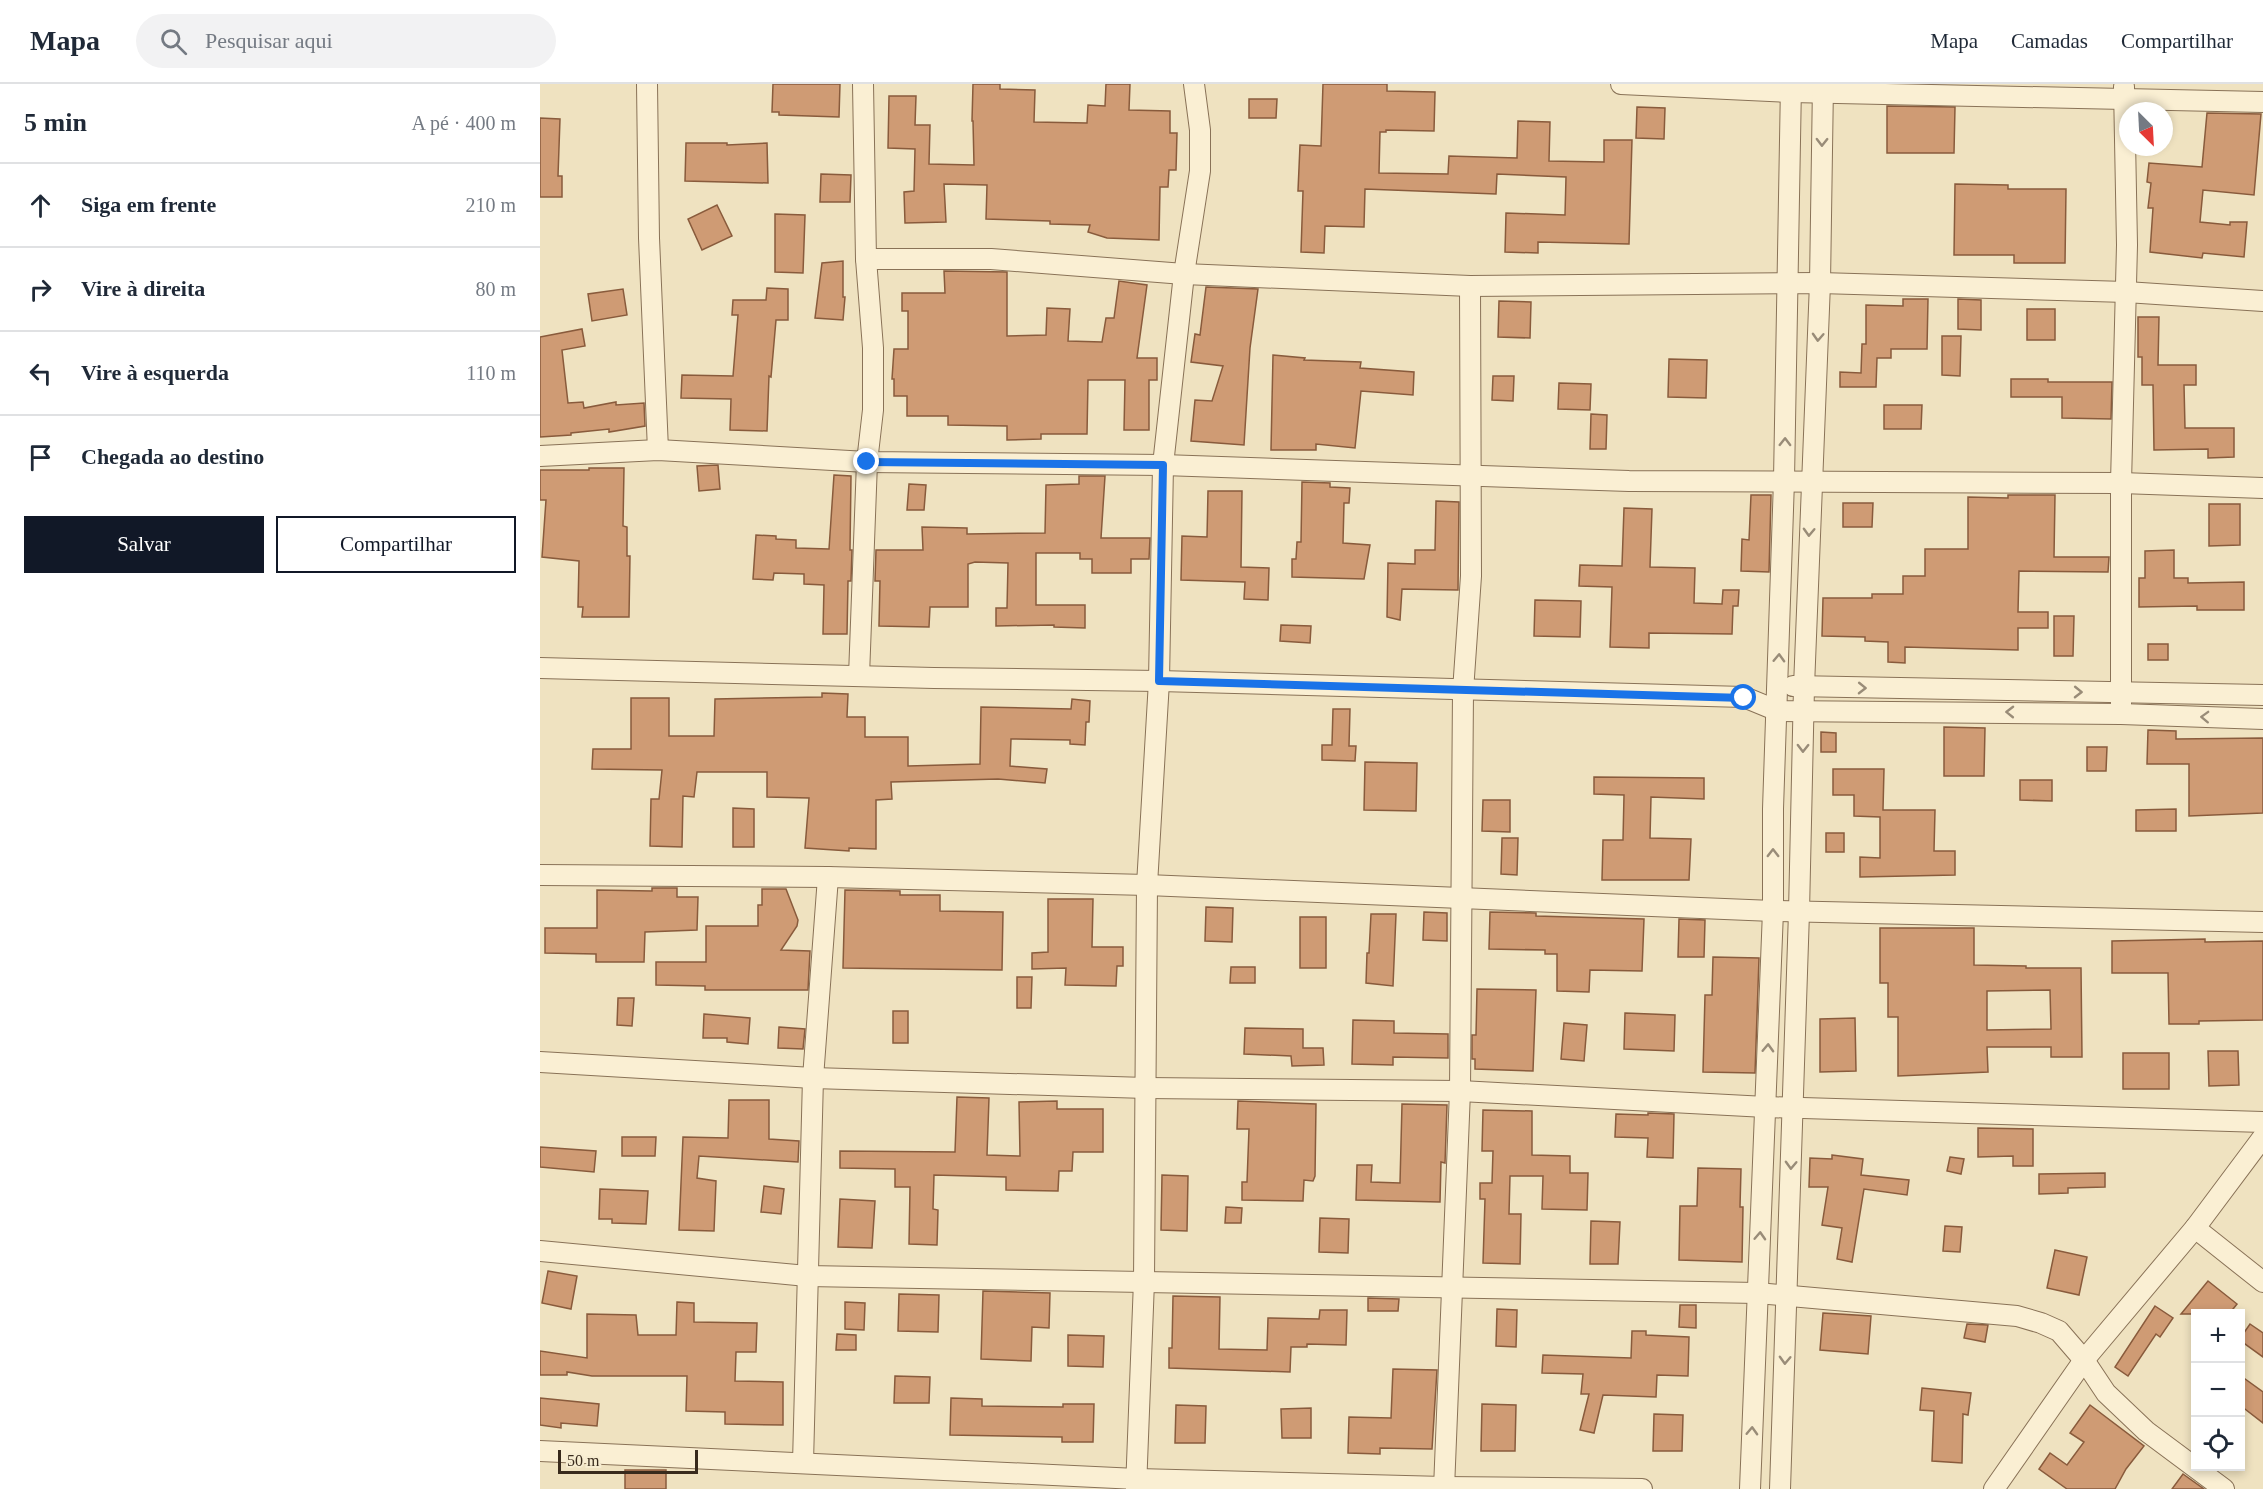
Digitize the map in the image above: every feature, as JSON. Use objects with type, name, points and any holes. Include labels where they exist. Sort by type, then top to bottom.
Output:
[{"type":"street","points":[[646,84],[649,238],[658,450]]},
{"type":"street","points":[[859,676],[867,462],[873,411],[873,348],[866,259],[863,84]]},
{"type":"street","points":[[1137,1484],[1144,1281],[1147,885],[1159,681],[1163,465],[1184,274],[1200,171],[1200,130],[1194,84]]},
{"type":"street","points":[[1621,84],[2124,91],[2263,102]]},
{"type":"street","points":[[1750,1489],[1773,911],[1773,809],[1784,480],[1791,88]]},
{"type":"street","points":[[1780,1489],[1788,1294],[1803,710],[1820,283],[1823,88]]},
{"type":"street","points":[[2121,714],[2121,483],[2127,196],[2124,91]]},
{"type":"street","points":[[866,259],[991,259],[1184,274],[1470,286],[1820,283],[2126,292],[2263,301]]},
{"type":"street","points":[[1444,1488],[1460,1091],[1463,691],[1471,576],[1470,286]]},
{"type":"street","points":[[540,456],[658,450],[867,462],[1163,465],[1688,482],[1811,480],[2121,483],[2263,488]]},
{"type":"street","points":[[540,668],[1159,681],[1744,698],[1778,711],[2121,714],[2263,719]]},
{"type":"street","points":[[1744,698],[1778,686],[2263,695]]},
{"type":"street","points":[[540,876],[828,877],[1147,885],[1799,912],[2263,921]]},
{"type":"street","points":[[803,1463],[813,1078],[828,877]]},
{"type":"street","points":[[540,1062],[813,1078],[1146,1088],[1460,1091],[1766,1107],[1793,1106],[2263,1122]]},
{"type":"street","points":[[1994,1489],[2084,1360],[2195,1228],[2263,1137]]},
{"type":"street","points":[[2195,1228],[2263,1281]]},
{"type":"street","points":[[540,1251],[807,1276],[1788,1294],[2017,1316],[2059,1331],[2084,1360],[2106,1393],[2146,1431],[2224,1489]]},
{"type":"street","points":[[540,1451],[803,1463],[1137,1484],[1642,1489]]},
{"type":"building","points":[[773,84],[840,84],[839,117],[779,115],[779,112],[772,112]]},
{"type":"building","points":[[973,84],[1000,84],[1000,89],[1035,90],[1034,122],[1087,123],[1088,105],[1105,106],[1106,84],[1130,84],[1129,110],[1170,111],[1170,133],[1177,133],[1176,170],[1169,170],[1168,187],[1160,187],[1159,240],[1107,238],[1088,232],[1090,225],[986,219],[987,185],[944,184],[946,222],[905,223],[904,192],[914,191],[915,149],[888,148],[889,96],[916,96],[915,125],[930,125],[929,164],[974,165]]},
{"type":"building","points":[[1323,84],[1387,84],[1387,91],[1435,92],[1434,131],[1386,130],[1386,132],[1380,132],[1379,173],[1448,174],[1449,156],[1517,158],[1518,121],[1550,122],[1549,161],[1604,162],[1604,140],[1632,140],[1629,244],[1538,242],[1538,253],[1505,252],[1506,213],[1565,215],[1566,177],[1497,174],[1496,194],[1365,189],[1364,227],[1325,226],[1324,253],[1301,252],[1303,191],[1298,191],[1300,145],[1321,146]]},
{"type":"building","points":[[1249,99],[1277,99],[1276,118],[1249,118]]},
{"type":"building","points":[[1887,106],[1955,107],[1954,153],[1887,153]]},
{"type":"building","points":[[1637,107],[1665,108],[1664,139],[1636,138]]},
{"type":"building","points":[[2207,113],[2261,114],[2254,195],[2203,190],[2200,222],[2230,225],[2230,222],[2247,222],[2244,257],[2203,253],[2202,258],[2150,252],[2153,208],[2148,208],[2151,183],[2147,182],[2149,163],[2202,167]]},
{"type":"building","points":[[540,118],[560,119],[558,176],[562,176],[562,197],[540,197]]},
{"type":"building","points":[[686,143],[727,143],[727,145],[767,143],[768,183],[685,181]]},
{"type":"building","points":[[821,174],[851,175],[850,202],[820,202]]},
{"type":"building","points":[[1955,184],[2008,185],[2008,189],[2066,189],[2065,263],[2014,263],[2014,255],[1954,255]]},
{"type":"building","points":[[717,205],[732,236],[702,250],[688,219]]},
{"type":"building","points":[[775,214],[805,215],[803,273],[775,272]]},
{"type":"building","points":[[843,261],[843,297],[845,297],[843,320],[815,318],[822,263]]},
{"type":"building","points":[[944,271],[1007,272],[1007,336],[1046,335],[1047,308],[1070,309],[1068,341],[1102,342],[1106,318],[1114,318],[1119,281],[1147,285],[1137,358],[1157,358],[1157,380],[1149,380],[1149,430],[1124,430],[1125,380],[1088,380],[1087,434],[1041,434],[1041,439],[1007,440],[1007,426],[948,425],[948,416],[907,416],[907,396],[894,396],[894,379],[892,379],[894,349],[908,349],[908,311],[902,311],[902,293],[945,293]]},
{"type":"building","points":[[1206,287],[1258,289],[1250,348],[1244,445],[1191,441],[1195,400],[1212,401],[1223,366],[1191,362],[1195,334],[1200,335]]},
{"type":"building","points":[[767,288],[788,289],[788,320],[776,320],[771,377],[769,376],[767,431],[730,430],[731,399],[681,398],[682,375],[733,376],[738,315],[732,315],[733,300],[766,300]]},
{"type":"building","points":[[623,289],[627,315],[592,321],[588,294]]},
{"type":"building","points":[[1903,299],[1928,299],[1927,349],[1891,349],[1891,358],[1877,358],[1876,387],[1840,387],[1840,372],[1861,373],[1862,344],[1866,344],[1866,305],[1903,306]]},
{"type":"building","points":[[1958,299],[1981,300],[1981,330],[1958,329]]},
{"type":"building","points":[[1499,301],[1531,302],[1530,338],[1498,337]]},
{"type":"building","points":[[2027,309],[2055,309],[2055,340],[2027,340]]},
{"type":"building","points":[[2138,317],[2159,317],[2158,365],[2196,365],[2196,385],[2184,385],[2185,428],[2234,428],[2234,457],[2208,458],[2208,449],[2154,450],[2153,385],[2142,385],[2142,357],[2138,357]]},
{"type":"building","points":[[582,329],[585,346],[562,350],[568,403],[583,402],[584,408],[616,402],[616,405],[644,403],[645,426],[609,432],[609,429],[540,437],[540,337]]},
{"type":"building","points":[[1942,336],[1961,336],[1960,376],[1942,375]]},
{"type":"building","points":[[1273,355],[1305,358],[1304,360],[1361,362],[1360,368],[1414,372],[1413,395],[1361,391],[1355,448],[1316,444],[1316,450],[1271,450]]},
{"type":"building","points":[[1669,359],[1707,360],[1706,398],[1668,397]]},
{"type":"building","points":[[1493,376],[1514,376],[1513,401],[1492,400]]},
{"type":"building","points":[[2011,379],[2048,379],[2048,382],[2112,382],[2111,419],[2062,418],[2062,397],[2011,397]]},
{"type":"building","points":[[1559,383],[1591,384],[1590,410],[1558,409]]},
{"type":"building","points":[[1884,405],[1922,405],[1921,429],[1884,429]]},
{"type":"building","points":[[1591,414],[1607,415],[1606,449],[1590,449]]},
{"type":"building","points":[[718,465],[720,489],[699,491],[697,466]]},
{"type":"building","points":[[589,468],[624,468],[623,526],[627,527],[627,556],[630,556],[629,617],[582,617],[583,607],[578,607],[579,561],[542,557],[546,500],[540,500],[540,470],[589,470]]},
{"type":"building","points":[[834,475],[851,476],[850,550],[852,550],[851,581],[848,581],[847,634],[823,634],[824,585],[804,584],[804,574],[774,573],[773,580],[753,579],[756,535],[796,540],[796,548],[829,549]]},
{"type":"building","points":[[1079,476],[1105,476],[1101,538],[1150,538],[1149,559],[1131,559],[1131,573],[1092,573],[1092,559],[1080,559],[1080,553],[1036,553],[1036,605],[1085,605],[1085,628],[1054,627],[1054,625],[996,626],[996,608],[1007,608],[1008,563],[975,562],[968,564],[968,607],[930,607],[929,627],[879,626],[880,581],[875,581],[876,550],[923,550],[922,527],[967,528],[967,534],[1045,533],[1046,485],[1079,484]]},
{"type":"building","points":[[1302,482],[1330,483],[1330,487],[1350,488],[1349,503],[1344,503],[1343,543],[1370,545],[1364,579],[1292,577],[1292,559],[1296,559],[1297,542],[1301,542]]},
{"type":"building","points":[[909,484],[926,485],[924,510],[907,510]]},
{"type":"building","points":[[1208,491],[1242,491],[1241,567],[1269,568],[1268,600],[1244,599],[1245,582],[1181,580],[1182,536],[1207,537]]},
{"type":"building","points":[[1751,495],[1771,495],[1769,572],[1741,571],[1742,539],[1749,540]]},
{"type":"building","points":[[2008,495],[2055,495],[2054,557],[2109,557],[2108,572],[2019,571],[2018,612],[2048,612],[2048,628],[2018,628],[2018,650],[1905,647],[1905,663],[1888,662],[1888,642],[1865,641],[1865,637],[1822,636],[1823,598],[1872,598],[1872,594],[1903,594],[1903,576],[1925,576],[1925,549],[1968,549],[1968,497],[2008,498]]},
{"type":"building","points":[[1436,501],[1459,502],[1458,590],[1402,589],[1400,620],[1387,617],[1388,563],[1415,564],[1415,550],[1435,550]]},
{"type":"building","points":[[1843,503],[1873,503],[1872,527],[1843,527]]},
{"type":"building","points":[[2209,504],[2240,504],[2240,545],[2209,546]]},
{"type":"building","points":[[1624,508],[1652,509],[1650,567],[1695,568],[1694,603],[1722,604],[1723,590],[1739,590],[1738,606],[1733,606],[1732,634],[1649,633],[1649,648],[1610,647],[1612,587],[1579,586],[1580,565],[1622,566]]},
{"type":"building","points":[[2174,550],[2174,578],[2188,578],[2188,583],[2244,582],[2244,610],[2197,610],[2197,606],[2139,607],[2139,578],[2145,578],[2145,551]]},
{"type":"building","points":[[1535,600],[1581,601],[1580,637],[1534,636]]},
{"type":"building","points":[[2054,616],[2074,616],[2073,656],[2054,656]]},
{"type":"building","points":[[1281,625],[1311,626],[1310,643],[1280,641]]},
{"type":"building","points":[[2148,644],[2168,644],[2168,660],[2148,660]]},
{"type":"building","points":[[822,693],[848,694],[847,717],[865,717],[865,737],[908,737],[908,766],[980,764],[981,707],[1071,709],[1072,699],[1090,701],[1089,722],[1086,722],[1085,745],[1070,744],[1070,740],[1011,739],[1010,766],[1047,769],[1045,783],[998,779],[891,782],[892,799],[876,800],[876,849],[849,848],[849,851],[805,848],[809,798],[767,797],[767,772],[697,772],[694,797],[683,796],[682,847],[650,846],[651,799],[659,799],[662,770],[592,769],[593,749],[631,749],[631,698],[669,698],[669,736],[714,736],[715,699],[822,697]]},
{"type":"building","points":[[1333,709],[1350,709],[1349,746],[1356,746],[1355,761],[1322,760],[1322,745],[1332,745]]},
{"type":"building","points":[[1944,727],[1985,728],[1984,776],[1944,776]]},
{"type":"building","points":[[2148,730],[2176,731],[2176,739],[2263,738],[2263,813],[2189,816],[2189,764],[2147,764]]},
{"type":"building","points":[[1821,732],[1836,733],[1836,752],[1821,752]]},
{"type":"building","points":[[2087,747],[2107,747],[2106,771],[2087,771]]},
{"type":"building","points":[[1365,762],[1417,763],[1416,811],[1364,810]]},
{"type":"building","points":[[1833,769],[1884,769],[1883,810],[1935,810],[1934,851],[1955,851],[1955,875],[1860,877],[1860,857],[1880,858],[1880,817],[1854,816],[1854,795],[1833,795]]},
{"type":"building","points":[[1594,777],[1704,778],[1704,799],[1651,797],[1650,838],[1691,839],[1689,880],[1602,880],[1603,840],[1623,840],[1624,795],[1594,794]]},
{"type":"building","points":[[2020,780],[2052,780],[2052,801],[2020,800]]},
{"type":"building","points":[[1483,800],[1510,800],[1510,832],[1482,831]]},
{"type":"building","points":[[733,808],[754,809],[754,847],[733,847]]},
{"type":"building","points":[[2176,809],[2176,831],[2136,831],[2136,810]]},
{"type":"building","points":[[1826,833],[1844,833],[1844,852],[1826,852]]},
{"type":"building","points":[[1502,838],[1518,838],[1517,875],[1501,874]]},
{"type":"building","points":[[652,888],[677,888],[677,897],[698,897],[697,930],[645,932],[644,962],[596,962],[596,954],[545,953],[545,928],[597,928],[597,890],[652,891]]},
{"type":"building","points":[[762,889],[786,889],[798,920],[797,926],[781,950],[810,951],[808,990],[705,990],[705,986],[656,985],[656,962],[706,962],[706,926],[758,926],[758,905],[762,905]]},
{"type":"building","points":[[845,890],[900,891],[900,895],[940,895],[940,911],[1003,912],[1002,970],[843,968]]},
{"type":"building","points":[[1048,899],[1093,899],[1092,947],[1123,947],[1123,966],[1117,966],[1116,986],[1065,985],[1066,968],[1032,969],[1032,953],[1048,952]]},
{"type":"building","points":[[1206,907],[1233,908],[1232,942],[1205,941]]},
{"type":"building","points":[[1424,912],[1447,913],[1447,941],[1423,940]]},
{"type":"building","points":[[1490,912],[1536,913],[1536,916],[1644,919],[1642,971],[1590,970],[1589,992],[1557,991],[1557,954],[1545,954],[1545,950],[1489,949]]},
{"type":"building","points":[[1371,914],[1396,914],[1393,986],[1366,983]]},
{"type":"building","points":[[1300,917],[1326,917],[1326,968],[1300,968]]},
{"type":"building","points":[[1679,919],[1705,920],[1704,957],[1678,957]]},
{"type":"building","points":[[1880,928],[1974,928],[1974,965],[2081,968],[2082,1057],[2051,1057],[2051,1047],[1987,1047],[1988,1072],[1898,1076],[1898,1017],[1888,1017],[1888,983],[1880,983]],"holes":[[[2050,990],[2051,1029],[1987,1030],[1987,991]]]},
{"type":"building","points":[[2205,939],[2205,942],[2263,941],[2263,1020],[2169,1024],[2168,973],[2112,973],[2112,941]]},
{"type":"building","points":[[1713,957],[1759,958],[1755,1073],[1703,1072],[1705,995],[1712,995]]},
{"type":"building","points":[[1231,967],[1255,967],[1255,983],[1230,983]]},
{"type":"building","points":[[1017,977],[1032,977],[1031,1008],[1017,1008]]},
{"type":"building","points":[[1477,989],[1536,990],[1533,1071],[1475,1069],[1475,1059],[1472,1059],[1472,1035],[1476,1035]]},
{"type":"building","points":[[618,998],[634,998],[632,1026],[617,1025]]},
{"type":"building","points":[[893,1011],[908,1011],[908,1043],[893,1043]]},
{"type":"building","points":[[1625,1013],[1675,1015],[1674,1051],[1624,1049]]},
{"type":"building","points":[[704,1014],[750,1018],[748,1044],[727,1042],[727,1038],[703,1038]]},
{"type":"building","points":[[1855,1018],[1856,1071],[1820,1072],[1820,1019]]},
{"type":"building","points":[[1353,1020],[1394,1021],[1394,1033],[1448,1034],[1448,1058],[1393,1057],[1393,1065],[1352,1064]]},
{"type":"building","points":[[1564,1023],[1587,1025],[1584,1061],[1561,1059]]},
{"type":"building","points":[[779,1027],[805,1029],[803,1049],[778,1048]]},
{"type":"building","points":[[1245,1028],[1303,1029],[1303,1048],[1323,1048],[1324,1065],[1292,1066],[1291,1056],[1244,1054]]},
{"type":"building","points":[[2208,1051],[2238,1051],[2239,1085],[2209,1086]]},
{"type":"building","points":[[2123,1053],[2169,1053],[2169,1089],[2123,1089]]},
{"type":"building","points":[[957,1097],[989,1098],[987,1155],[1020,1156],[1019,1102],[1057,1101],[1057,1109],[1103,1109],[1103,1152],[1073,1152],[1072,1171],[1059,1171],[1058,1191],[1006,1190],[1006,1177],[934,1175],[933,1209],[938,1210],[937,1245],[909,1244],[910,1187],[895,1187],[895,1169],[840,1168],[840,1151],[955,1152]]},
{"type":"building","points":[[729,1100],[769,1100],[769,1139],[799,1141],[798,1162],[699,1156],[697,1178],[716,1181],[714,1231],[679,1230],[683,1137],[728,1138]]},
{"type":"building","points":[[1238,1101],[1316,1104],[1315,1176],[1313,1181],[1304,1180],[1303,1201],[1242,1200],[1242,1182],[1247,1182],[1249,1129],[1237,1129]]},
{"type":"building","points":[[1402,1104],[1447,1105],[1445,1163],[1441,1162],[1440,1202],[1356,1200],[1357,1165],[1372,1165],[1371,1182],[1400,1183]]},
{"type":"building","points":[[1483,1110],[1532,1111],[1532,1155],[1570,1156],[1570,1173],[1588,1173],[1587,1210],[1542,1209],[1543,1176],[1510,1176],[1509,1214],[1521,1214],[1520,1264],[1483,1263],[1485,1199],[1480,1199],[1480,1183],[1492,1183],[1493,1151],[1482,1151]]},
{"type":"building","points":[[1648,1113],[1674,1114],[1673,1158],[1647,1157],[1648,1138],[1615,1137],[1616,1114],[1648,1115]]},
{"type":"building","points":[[1978,1128],[2033,1129],[2033,1166],[2013,1166],[2013,1156],[1978,1157]]},
{"type":"building","points":[[622,1137],[656,1137],[655,1156],[622,1156]]},
{"type":"building","points":[[540,1147],[596,1151],[594,1172],[540,1167]]},
{"type":"building","points":[[1832,1155],[1863,1159],[1861,1175],[1909,1180],[1907,1195],[1864,1189],[1852,1262],[1837,1259],[1842,1228],[1822,1225],[1828,1187],[1809,1187],[1810,1158],[1832,1159]]},
{"type":"building","points":[[1950,1157],[1964,1159],[1961,1174],[1947,1171]]},
{"type":"building","points":[[1698,1168],[1741,1169],[1742,1262],[1679,1260],[1680,1206],[1697,1206]]},
{"type":"building","points":[[2105,1173],[2105,1187],[2068,1188],[2068,1193],[2039,1194],[2039,1174]]},
{"type":"building","points":[[1162,1175],[1188,1176],[1187,1231],[1161,1230]]},
{"type":"building","points":[[764,1186],[784,1189],[781,1214],[761,1212]]},
{"type":"building","points":[[600,1189],[648,1191],[646,1224],[612,1223],[612,1219],[599,1219]]},
{"type":"building","points":[[840,1199],[875,1201],[872,1248],[838,1247]]},
{"type":"building","points":[[1226,1207],[1242,1208],[1241,1223],[1225,1223]]},
{"type":"building","points":[[1320,1218],[1349,1219],[1348,1253],[1319,1252]]},
{"type":"building","points":[[1591,1221],[1620,1222],[1618,1264],[1590,1264]]},
{"type":"building","points":[[1945,1226],[1962,1227],[1960,1252],[1943,1251]]},
{"type":"building","points":[[2055,1250],[2087,1257],[2079,1295],[2047,1288]]},
{"type":"building","points":[[548,1271],[577,1276],[571,1309],[542,1303]]},
{"type":"building","points":[[2208,1281],[2237,1304],[2233,1309],[2191,1309],[2191,1314],[2181,1314]]},
{"type":"building","points":[[983,1291],[1050,1293],[1049,1328],[1032,1327],[1031,1361],[981,1359]]},
{"type":"building","points":[[899,1294],[939,1295],[938,1332],[898,1331]]},
{"type":"building","points":[[1173,1296],[1220,1297],[1219,1349],[1267,1350],[1268,1318],[1319,1319],[1320,1310],[1347,1310],[1346,1345],[1307,1344],[1307,1347],[1291,1347],[1290,1372],[1169,1368],[1169,1348],[1172,1348]]},
{"type":"building","points":[[1368,1298],[1399,1299],[1398,1311],[1368,1311]]},
{"type":"building","points":[[677,1302],[694,1303],[694,1322],[757,1323],[756,1352],[736,1352],[735,1381],[783,1382],[783,1425],[725,1424],[725,1412],[686,1411],[687,1376],[592,1376],[567,1372],[567,1375],[540,1375],[540,1351],[587,1358],[587,1314],[636,1315],[638,1335],[676,1335]]},
{"type":"building","points":[[845,1302],[865,1303],[864,1330],[845,1329]]},
{"type":"building","points":[[1680,1305],[1696,1305],[1696,1328],[1679,1327]]},
{"type":"building","points":[[2155,1306],[2173,1318],[2160,1337],[2156,1334],[2128,1376],[2115,1367]]},
{"type":"building","points":[[1497,1309],[1517,1310],[1516,1347],[1496,1346]]},
{"type":"building","points":[[1823,1313],[1871,1316],[1868,1354],[1820,1350]]},
{"type":"building","points":[[1967,1324],[1988,1325],[1985,1342],[1964,1338]]},
{"type":"building","points":[[2250,1324],[2263,1333],[2263,1357],[2245,1344],[2245,1331]]},
{"type":"building","points":[[1632,1331],[1646,1331],[1646,1335],[1689,1337],[1688,1376],[1657,1375],[1656,1397],[1603,1395],[1594,1433],[1580,1430],[1589,1394],[1581,1394],[1583,1374],[1542,1373],[1543,1355],[1631,1358]]},
{"type":"building","points":[[837,1334],[856,1335],[856,1350],[836,1350]]},
{"type":"building","points":[[1068,1335],[1104,1336],[1103,1367],[1068,1366]]},
{"type":"building","points":[[1393,1369],[1437,1370],[1432,1449],[1380,1448],[1380,1454],[1348,1453],[1349,1417],[1391,1418]]},
{"type":"building","points":[[895,1376],[930,1377],[929,1403],[894,1403]]},
{"type":"building","points":[[2245,1379],[2263,1392],[2263,1423],[2245,1409]]},
{"type":"building","points":[[1922,1388],[1971,1393],[1968,1415],[1963,1414],[1962,1463],[1932,1461],[1934,1411],[1920,1410]]},
{"type":"building","points":[[540,1398],[599,1404],[597,1426],[561,1423],[561,1428],[540,1425]]},
{"type":"building","points":[[951,1398],[982,1399],[982,1406],[1063,1407],[1063,1404],[1094,1404],[1093,1442],[1062,1442],[1062,1437],[950,1435]]},
{"type":"building","points":[[1482,1404],[1516,1405],[1515,1451],[1481,1451]]},
{"type":"building","points":[[1176,1405],[1206,1406],[1205,1443],[1175,1443]]},
{"type":"building","points":[[2090,1405],[2144,1446],[2126,1469],[2115,1489],[2067,1489],[2039,1469],[2050,1453],[2067,1465],[2084,1442],[2070,1433]]},
{"type":"building","points":[[1311,1408],[1311,1438],[1282,1438],[1281,1409]]},
{"type":"building","points":[[1654,1414],[1683,1415],[1682,1451],[1653,1451]]},
{"type":"building","points":[[625,1470],[666,1470],[666,1489],[625,1489]]},
{"type":"building","points":[[2183,1474],[2204,1489],[2172,1489]]},
{"type":"route","points":[[867,462],[1163,465],[1159,681],[1744,698]]}]
